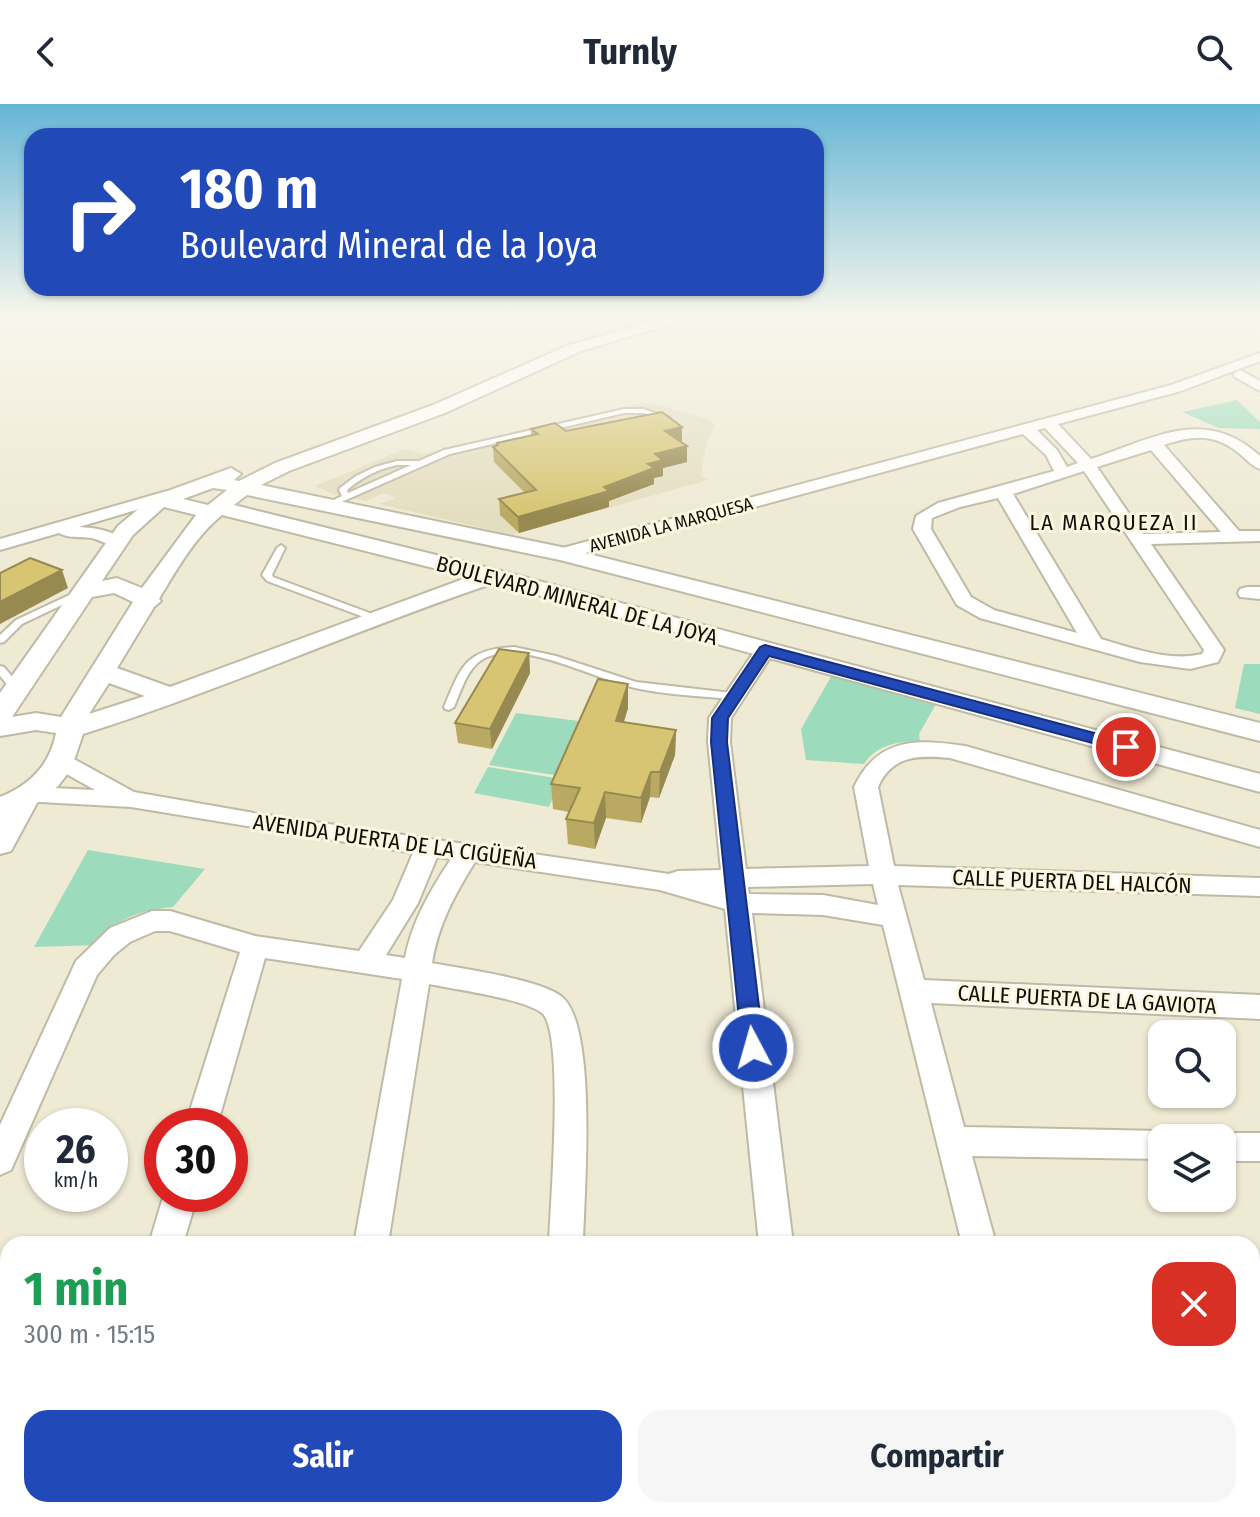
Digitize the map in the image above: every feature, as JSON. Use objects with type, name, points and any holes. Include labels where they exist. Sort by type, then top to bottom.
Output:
[{"type":"street","points":[[64,760],[69,728],[149,601],[168,565],[214,510],[266,474],[451,404],[498,383]]},
{"type":"street","name":"AVENIDA LA MARQUESA","points":[[69,728],[143,708],[372,617],[561,554],[1189,383]]},
{"type":"street","points":[[1048,422],[1088,465],[1214,650],[1211,658],[1190,663],[1171,662],[987,614],[958,593],[921,521],[924,516],[946,506],[1003,492],[1063,473],[1088,465],[1154,444],[1189,434],[1210,432],[1231,439],[1260,464]]},
{"type":"street","points":[[1027,429],[1052,453],[1063,473]]},
{"type":"street","points":[[0,545],[354,440]]},
{"type":"street","points":[[1154,444],[1235,537]]},
{"type":"street","points":[[303,500],[292,480],[297,466],[304,459]]},
{"type":"street","name":"BOULEVARD MINERAL DE LA JOYA","points":[[211,481],[303,500],[336,500],[561,554],[1260,732]]},
{"type":"street","points":[[1003,492],[1094,644]]},
{"type":"street","points":[[0,714],[102,560],[143,511],[164,498]]},
{"type":"street","name":"BOULEVARD MINERAL DE LA JOYA","points":[[164,498],[493,576],[1260,783]]},
{"type":"street","points":[[36,534],[80,532],[107,536],[117,542]]},
{"type":"street","points":[[1138,539],[1260,536]]},
{"type":"street","points":[[83,592],[117,585],[149,601]]},
{"type":"street","points":[[765,650],[720,718],[719,742],[775,1236]]},
{"type":"street","points":[[104,672],[172,697]]},
{"type":"street","name":"AVENIDA LA MARQUESA","points":[[0,843],[18,801],[64,760],[143,708]]},
{"type":"street","points":[[0,728],[33,722],[69,728]]},
{"type":"street","points":[[977,1236],[883,875],[866,787],[870,773],[893,753],[912,749],[934,748],[965,753],[1260,839]]},
{"type":"street","name":"AVENIDA PUERTA DE LA CIGÜEÑA","points":[[64,760],[131,799]]},
{"type":"street","name":"AVENIDA PUERTA DE LA CIGÜEÑA","points":[[18,801],[131,799],[254,821],[735,890]]},
{"type":"street","points":[[367,961],[405,903],[429,846]]},
{"type":"street","points":[[372,1236],[416,970],[430,916],[469,852]]},
{"type":"street","name":"CALLE PUERTA DEL HALCÓN","points":[[735,890],[786,879],[883,875],[1260,887]]},
{"type":"street","points":[[735,890],[896,918]]},
{"type":"street","points":[[0,1160],[86,969],[120,935],[152,921],[184,925],[255,946],[416,970],[530,995],[552,1005],[564,1022],[570,1056],[566,1236]]},
{"type":"street","points":[[206,1108],[255,946]]},
{"type":"street","name":"CALLE PUERTA DE LA GAVIOTA","points":[[915,991],[1260,1007]]},
{"type":"street","points":[[950,1141],[1148,1145]]},
{"type":"street","points":[[1236,1147],[1260,1147]]},
{"type":"street","points":[[168,1236],[176,1212]]},
{"type":"lane","points":[[336,500],[447,452],[624,411],[643,411],[667,418],[679,426]]},
{"type":"lane","points":[[336,500],[350,483],[370,473],[401,461],[417,463]]},
{"type":"lane","points":[[370,473],[384,480]]},
{"type":"lane","points":[[281,548],[267,575],[270,579],[372,617]]},
{"type":"lane","points":[[0,640],[19,622],[83,592]]},
{"type":"lane","points":[[449,707],[465,670],[474,661],[491,653],[535,653],[625,683],[732,696]]},
{"type":"lane","points":[[0,669],[16,688]]},
{"type":"shaded area","points":[[644,403],[711,420],[715,426],[706,444],[701,476],[708,480],[512,535],[379,504],[396,498],[384,493],[366,501],[335,495],[315,486],[405,449],[423,454]]},
{"type":"green space","points":[[1237,400],[1260,422],[1260,429],[1219,428],[1182,412]]},
{"type":"green space","points":[[1244,664],[1260,664],[1260,714],[1235,708]]},
{"type":"green space","points":[[832,675],[936,704],[919,734],[920,741],[888,745],[875,752],[864,764],[806,760],[801,729]]},
{"type":"green space","points":[[516,713],[586,722],[561,776],[489,765]]},
{"type":"green space","points":[[488,767],[561,779],[549,807],[474,793]]},
{"type":"green space","points":[[88,850],[205,869],[173,907],[151,910],[121,921],[99,945],[34,947]]},
{"type":"building","points":[[662,412],[682,427],[665,431],[687,446],[655,454],[663,460],[648,464],[654,468],[604,487],[609,491],[518,517],[499,499],[536,490],[493,447],[497,443],[538,434],[531,429],[555,423],[566,431]]},
{"type":"building","points":[[30,558],[62,570],[0,602],[0,573]]},
{"type":"building","points":[[499,649],[529,653],[490,729],[455,723]]},
{"type":"building","points":[[598,679],[628,684],[616,721],[676,730],[660,772],[651,772],[641,798],[605,792],[594,823],[566,819],[580,788],[551,784]]},
{"type":"district","name":"LA MARQUEZA II","points":[[1114,522]]},
{"type":"route","points":[[753,1048],[719,742],[720,718],[765,650],[1126,747]]}]
